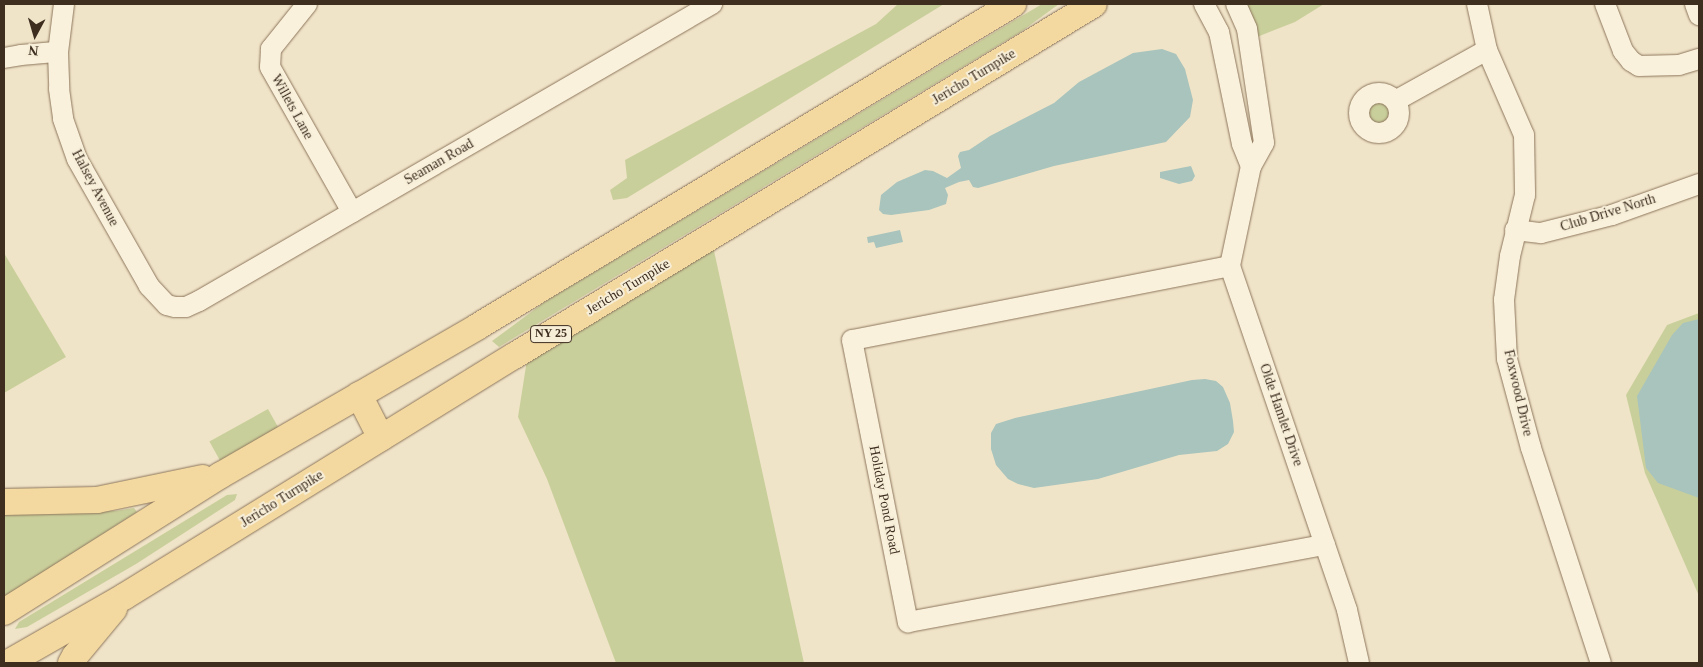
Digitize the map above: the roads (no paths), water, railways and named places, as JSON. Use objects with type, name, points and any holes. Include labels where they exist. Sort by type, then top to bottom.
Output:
[{"type":"main road","points":[[4,612],[220,474],[477,327],[1013,4]]},
{"type":"main road","name":"Jericho Turnpike","points":[[8,663],[125,596],[1094,4]]},
{"type":"main road","points":[[359,395],[381,438]]},
{"type":"main road","points":[[4,502],[97,500],[220,474]]},
{"type":"main road","points":[[71,663],[125,596]]},
{"type":"street","name":"Halsey Avenue","points":[[64,4],[58,52],[59,89],[63,119],[77,159],[148,286],[163,301]]},
{"type":"street","name":"Willets Lane","points":[[307,4],[271,50],[270,67],[352,212]]},
{"type":"street","name":"Seaman Road","points":[[163,301],[175,307],[192,304],[712,4]]},
{"type":"street","points":[[1204,4],[1220,32],[1242,144],[1251,166]]},
{"type":"street","points":[[1230,266],[1251,166],[1264,142],[1248,29],[1236,4]]},
{"type":"street","name":"Foxwood Drive","points":[[1478,4],[1487,50],[1524,135],[1525,196],[1515,230],[1504,300],[1507,359],[1531,448],[1601,663]]},
{"type":"street","points":[[1606,4],[1623,51],[1631,61],[1639,66],[1679,65],[1699,59]]},
{"type":"street","points":[[1695,4],[1699,15]]},
{"type":"street","points":[[1395,101],[1487,50]]},
{"type":"street","points":[[4,58],[21,54],[58,52]]},
{"type":"street","name":"Club Drive North","points":[[1515,230],[1541,233],[1594,220],[1699,184]]},
{"type":"street","name":"Holiday Pond Road","points":[[1230,266],[852,340],[908,622],[1325,545]]},
{"type":"street","name":"Olde Hamlet Drive","points":[[1230,266],[1347,610],[1358,663]]},
{"type":"water","points":[[1162,49],[1176,54],[1185,69],[1193,100],[1190,117],[1166,142],[1054,166],[978,188],[973,187],[969,180],[959,182],[945,188],[948,195],[946,204],[929,210],[891,215],[883,214],[879,210],[881,195],[897,182],[925,170],[933,171],[947,178],[961,168],[958,156],[960,152],[969,150],[990,136],[1054,103],[1079,82],[1133,53]]},
{"type":"water","points":[[1191,166],[1195,176],[1192,181],[1179,184],[1160,178],[1160,172]]},
{"type":"water","points":[[900,230],[903,242],[876,248],[874,242],[868,243],[867,237]]},
{"type":"water","points":[[1699,319],[1699,498],[1658,483],[1646,468],[1637,396],[1672,335],[1683,323]]},
{"type":"water","points":[[1205,379],[1216,381],[1223,387],[1230,403],[1233,421],[1234,432],[1228,444],[1217,451],[1179,455],[1098,479],[1034,488],[1008,479],[996,465],[991,449],[991,433],[996,424],[1015,418],[1192,380]]}]
